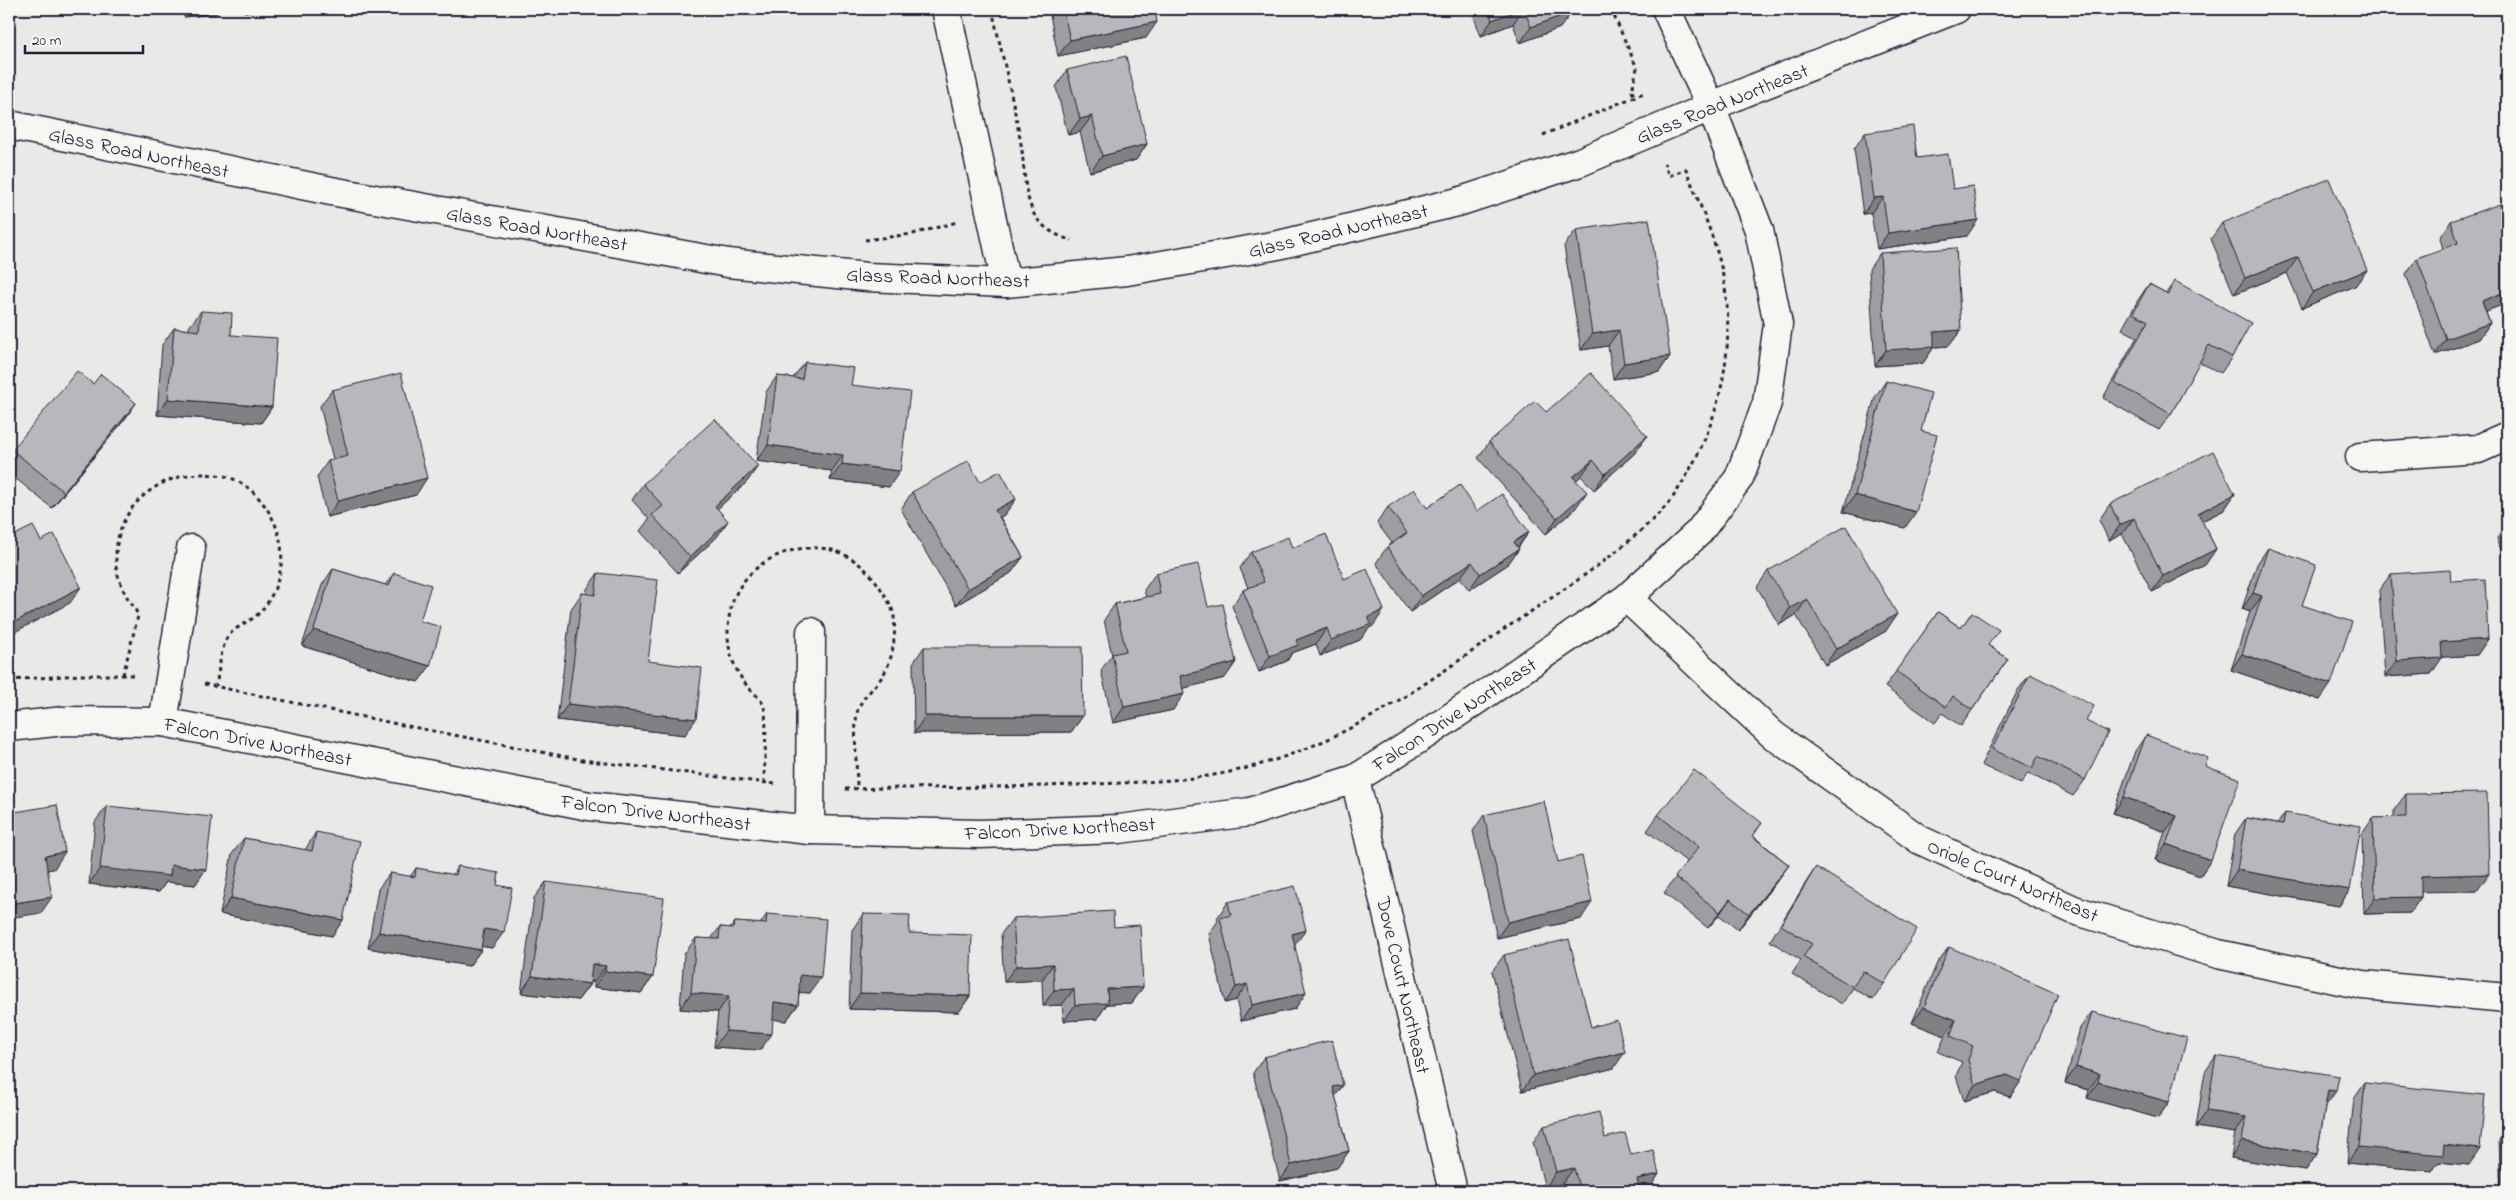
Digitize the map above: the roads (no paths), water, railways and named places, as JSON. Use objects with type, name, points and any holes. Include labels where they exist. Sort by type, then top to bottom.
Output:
[{"type":"street","points":[[946,9],[1006,282]]},
{"type":"street","name":"Falcon Drive Northeast","points":[[9,726],[64,721],[163,722],[589,806],[810,830],[980,834],[1119,829],[1250,812],[1355,779],[1627,598],[1699,532],[1739,478],[1767,403],[1778,324],[1759,230],[1711,107],[1666,9]]},
{"type":"street","name":"Glass Road Northeast","points":[[9,125],[331,191],[728,263],[867,277],[1006,282],[1127,271],[1269,247],[1458,202],[1580,162],[1711,107],[1956,9]]},
{"type":"street","points":[[2360,457],[2478,449],[2507,436]]},
{"type":"street","points":[[163,722],[191,549]]},
{"type":"street","name":"Oriole Court Northeast","points":[[1627,598],[1772,734],[1920,840],[2047,898],[2074,910],[2228,956],[2363,985],[2507,998]]},
{"type":"street","points":[[810,830],[811,632]]},
{"type":"street","name":"Dove Court Northeast","points":[[1355,779],[1453,1191]]}]
